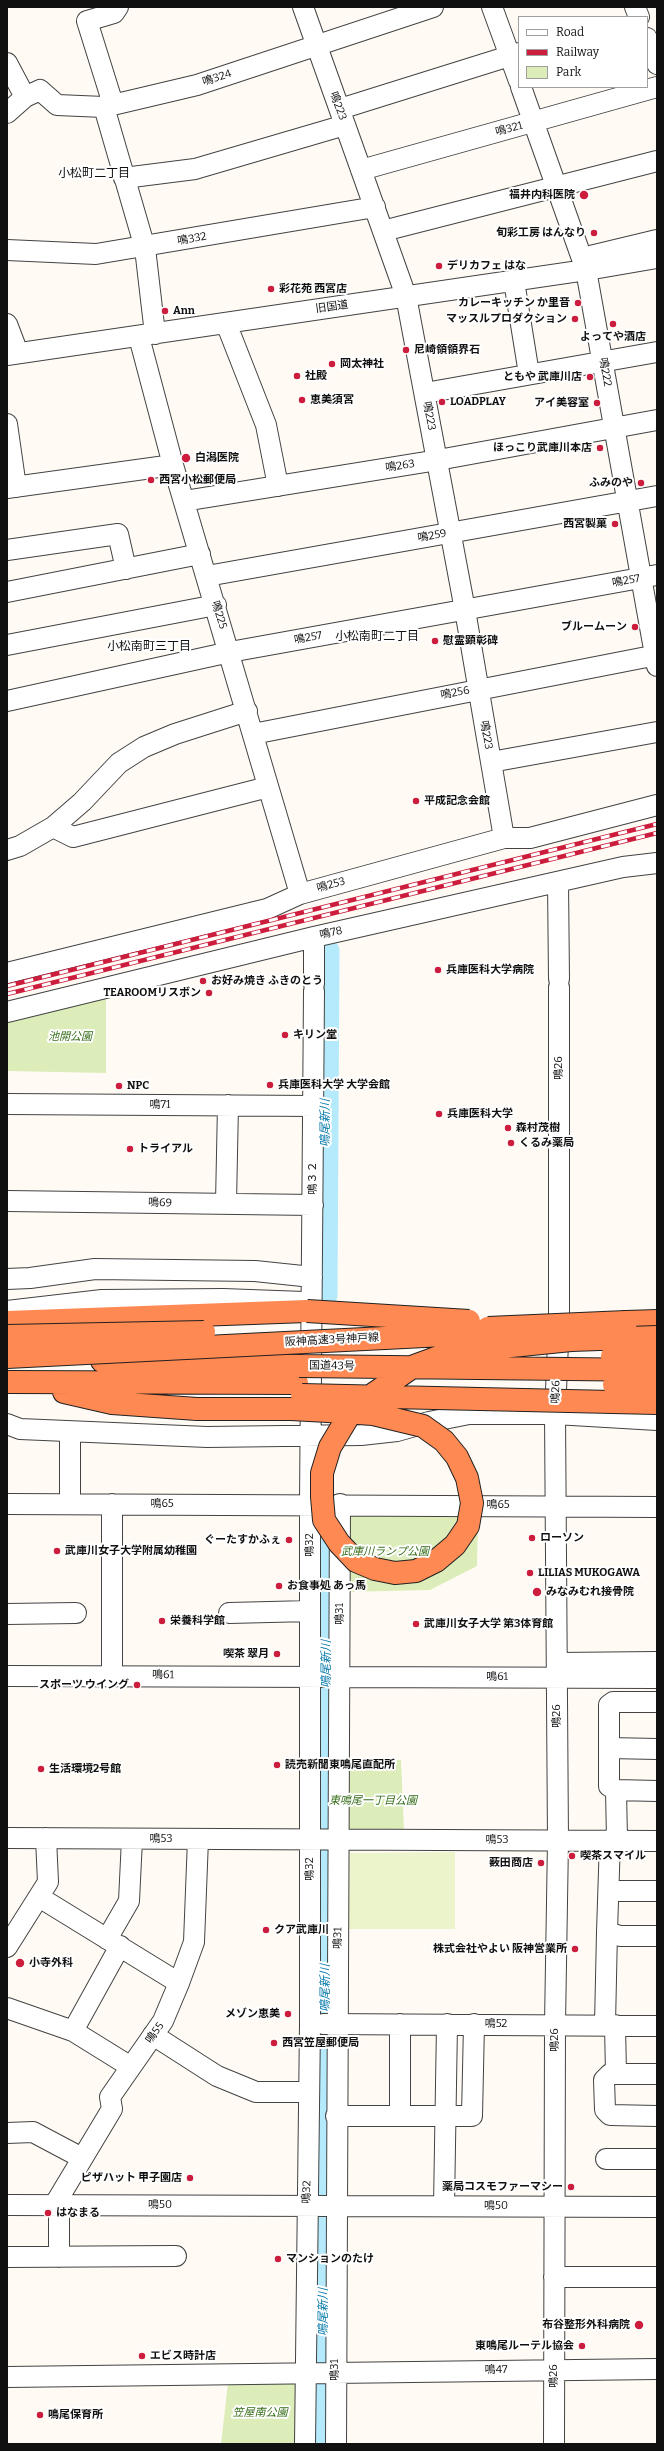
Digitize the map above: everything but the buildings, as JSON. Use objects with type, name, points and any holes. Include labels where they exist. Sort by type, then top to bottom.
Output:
[{"type":"highway","points":[[7,1322],[307,1311],[553,1323]]},
{"type":"highway","name":"阪神高速3号神戸線","points":[[7,1336],[80,1333],[408,1332],[553,1323],[657,1320]]},
{"type":"highway","name":"阪神高速3号神戸線","points":[[7,1357],[657,1324]]},
{"type":"highway","points":[[15,1382],[112,1403],[197,1409],[291,1409],[351,1412],[358,1413],[366,1414],[373,1414],[423,1426],[444,1441],[457,1457],[467,1478],[472,1503],[468,1526],[455,1545],[436,1561],[416,1571],[395,1573],[375,1569],[356,1561],[339,1543],[324,1520],[322,1473],[330,1448],[348,1417],[353,1412],[358,1407],[414,1366],[452,1352],[564,1341],[657,1337]]},
{"type":"highway","points":[[88,1360],[299,1354],[624,1356],[657,1353]]},
{"type":"highway","name":"国道43号","points":[[7,1357],[88,1360],[298,1381],[657,1386]]},
{"type":"highway","name":"国道43号","points":[[298,1381],[657,1370]]},
{"type":"highway","points":[[15,1382],[140,1384],[219,1392],[298,1381],[654,1415]]},
{"type":"street","name":"鳴225","points":[[118,7],[114,13],[87,21],[124,178],[145,248],[147,335],[173,465],[230,652],[300,894]]},
{"type":"street","name":"鳴223","points":[[303,7],[406,296],[438,460],[504,838]]},
{"type":"street","name":"鳴324","points":[[7,113],[25,98],[40,90],[57,105],[108,106],[197,85],[433,7]]},
{"type":"street","points":[[492,7],[514,55],[518,76]]},
{"type":"street","points":[[648,41],[657,64]]},
{"type":"street","points":[[124,178],[195,169],[514,55]]},
{"type":"street","points":[[7,63],[25,98]]},
{"type":"street","name":"鳴321","points":[[361,170],[657,87]]},
{"type":"street","name":"鳴222","points":[[521,88],[584,264],[628,501],[649,577],[656,659]]},
{"type":"street","points":[[383,231],[657,161]]},
{"type":"street","name":"鳴332","points":[[7,250],[96,254],[145,248],[374,208]]},
{"type":"street","points":[[584,264],[657,240]]},
{"type":"street","name":"旧国道","points":[[12,354],[514,281],[584,264],[657,258]]},
{"type":"street","points":[[514,281],[529,374]]},
{"type":"street","points":[[226,323],[266,425],[278,486]]},
{"type":"street","points":[[7,324],[12,354]]},
{"type":"street","points":[[425,393],[657,352]]},
{"type":"street","name":"鳴263","points":[[184,501],[438,460],[657,420]]},
{"type":"street","points":[[7,424],[12,487],[173,465]]},
{"type":"street","name":"鳴259","points":[[207,576],[657,496]]},
{"type":"street","points":[[7,550],[118,534],[126,569]]},
{"type":"street","points":[[7,592],[200,554]]},
{"type":"street","name":"鳴257","points":[[7,701],[230,652],[649,577]]},
{"type":"street","points":[[7,645],[216,605]]},
{"type":"street","name":"鳴256","points":[[253,734],[479,688],[656,659]]},
{"type":"street","points":[[7,850],[20,846],[53,827],[82,802],[119,763],[144,747],[175,734],[247,711]]},
{"type":"street","points":[[491,762],[657,732]]},
{"type":"street","points":[[53,827],[73,837],[268,787]]},
{"type":"street","name":"鳴253","points":[[7,973],[267,909],[300,894],[504,838],[530,838],[657,805]]},
{"type":"street","name":"鳴78","points":[[7,1012],[314,937],[624,867],[657,863]]},
{"type":"street","name":"鳴26","points":[[554,2444],[554,2024],[558,1841],[557,1505],[553,1323],[559,983],[558,882]]},
{"type":"street","name":"鳴３２","points":[[312,1289],[314,937]]},
{"type":"street","name":"鳴71","points":[[7,1104],[314,1106]]},
{"type":"street","points":[[226,1203],[228,1105]]},
{"type":"street","name":"鳴69","points":[[7,1201],[313,1205]]},
{"type":"street","points":[[7,1279],[30,1278],[95,1269],[255,1271],[312,1289]]},
{"type":"street","points":[[7,1311],[102,1300],[223,1299],[312,1289]]},
{"type":"street","name":"鳴32","points":[[305,2444],[309,2372],[310,2205],[308,2092],[312,2023],[312,1840],[326,1677],[310,1611],[315,1436],[312,1289]]},
{"type":"street","points":[[553,1323],[657,1342]]},
{"type":"street","points":[[7,1424],[20,1429],[70,1432],[207,1437],[315,1436],[397,1431],[429,1422],[469,1414],[654,1415]]},
{"type":"street","points":[[70,1432],[70,1504]]},
{"type":"street","name":"鳴65","points":[[7,1504],[557,1505],[657,1508]]},
{"type":"street","points":[[112,1504],[112,1675]]},
{"type":"street","name":"鳴31","points":[[336,2444],[335,2205],[338,1840],[326,1677],[339,1504]]},
{"type":"street","points":[[229,1613],[310,1611]]},
{"type":"street","points":[[7,1614],[76,1613]]},
{"type":"street","points":[[557,1670],[657,1662]]},
{"type":"street","name":"鳴61","points":[[7,1676],[112,1675],[326,1677],[557,1670],[657,1678]]},
{"type":"street","points":[[657,1702],[613,1702],[609,1705],[609,1786],[616,1790],[657,1791]]},
{"type":"street","points":[[609,1748],[657,1749]]},
{"type":"street","points":[[616,1790],[607,1932],[610,2024],[616,2074]]},
{"type":"street","name":"鳴53","points":[[7,1838],[657,1841]]},
{"type":"street","points":[[7,1947],[48,1882],[46,1838]]},
{"type":"street","points":[[73,2031],[113,1943],[129,1901],[132,1838]]},
{"type":"street","name":"鳴55","points":[[57,2205],[82,2158],[112,2109],[110,2097],[163,2021],[179,1983],[194,1942],[198,1839]]},
{"type":"street","points":[[609,1891],[657,1891]]},
{"type":"street","points":[[39,1897],[179,1983]]},
{"type":"street","points":[[607,1932],[620,1936],[657,1936]]},
{"type":"street","points":[[7,2008],[73,2031],[131,2067]]},
{"type":"street","name":"鳴52","points":[[312,2023],[610,2024],[657,2026]]},
{"type":"street","points":[[400,2024],[400,2116]]},
{"type":"street","points":[[444,2206],[447,2024]]},
{"type":"street","points":[[336,2116],[472,2116],[474,2024]]},
{"type":"street","points":[[153,2035],[217,2076],[256,2092],[308,2092]]},
{"type":"street","points":[[657,2074],[610,2074],[604,2080],[606,2110],[610,2115],[657,2116]]},
{"type":"street","points":[[7,2133],[33,2132],[82,2158]]},
{"type":"street","points":[[606,2159],[657,2159]]},
{"type":"street","name":"鳴50","points":[[7,2205],[657,2207]]},
{"type":"street","points":[[57,2205],[59,2256]]},
{"type":"street","points":[[7,2257],[176,2256]]},
{"type":"street","points":[[554,2277],[657,2277]]},
{"type":"street","name":"鳴47","points":[[309,2372],[657,2368]]},
{"type":"street","points":[[7,2377],[309,2372]]},
{"type":"green space","name":"池開公園","points":[[106,992],[106,1073],[7,1071],[7,1019]]},
{"type":"green space","name":"武庫川ランプ公園","points":[[349,1513],[478,1513],[477,1566],[430,1590],[344,1592]]},
{"type":"green space","name":"東鳴尾一丁目公園","points":[[344,1759],[401,1760],[404,1831],[347,1831]]},
{"type":"green space","points":[[455,1852],[455,1929],[347,1929],[347,1853]]},
{"type":"green space","name":"笠屋南公園","points":[[294,2381],[300,2388],[299,2444],[221,2444],[228,2383]]},
{"type":"waterway","name":"鳴尾新川","points":[[325,1295],[327,951]]},
{"type":"waterway","name":"鳴尾新川","points":[[323,2444],[328,1533]]},
{"type":"railway","points":[[7,986],[657,824]]},
{"type":"railway","points":[[7,994],[657,833]]},
{"type":"place","name":"福井内科医院","points":[[584,195]]},
{"type":"place","name":"旬彩工房 はんなり","points":[[594,233]]},
{"type":"place","name":"デリカフェ はな","points":[[439,266]]},
{"type":"place","name":"彩花苑 西宮店","points":[[271,289]]},
{"type":"place","name":"カレーキッチン か里音","points":[[578,303]]},
{"type":"place","name":"Ann","points":[[165,311]]},
{"type":"place","name":"マッスルプロダクション","points":[[575,319]]},
{"type":"place","name":"よってや酒店","points":[[613,324]]},
{"type":"place","name":"尼崎領領界石","points":[[406,350]]},
{"type":"place","name":"岡太神社","points":[[332,364]]},
{"type":"place","name":"社殿","points":[[297,376]]},
{"type":"place","name":"ともや 武庫川店","points":[[590,377]]},
{"type":"place","name":"恵美須宮","points":[[302,400]]},
{"type":"place","name":"LOADPLAY","points":[[442,402]]},
{"type":"place","name":"アイ美容室","points":[[597,403]]},
{"type":"place","name":"ほっこり武庫川本店","points":[[600,448]]},
{"type":"place","name":"白潟医院","points":[[186,458]]},
{"type":"place","name":"西宮小松郵便局","points":[[151,480]]},
{"type":"place","name":"ふみのや","points":[[641,483]]},
{"type":"place","name":"西宮製菓","points":[[615,524]]},
{"type":"place","name":"ブルームーン","points":[[635,627]]},
{"type":"place","name":"慰霊顕彰碑","points":[[435,641]]},
{"type":"place","name":"平成記念会館","points":[[416,801]]},
{"type":"place","name":"兵庫医科大学病院","points":[[438,970]]},
{"type":"place","name":"お好み焼き ふきのとう","points":[[203,981]]},
{"type":"place","name":"TEAROOMリスボン","points":[[209,993]]},
{"type":"place","name":"キリン堂","points":[[285,1035]]},
{"type":"place","name":"兵庫医科大学 大学会館","points":[[270,1085]]},
{"type":"place","name":"NPC","points":[[119,1086]]},
{"type":"place","name":"兵庫医科大学","points":[[439,1114]]},
{"type":"place","name":"森村茂樹","points":[[508,1128]]},
{"type":"place","name":"くるみ薬局","points":[[511,1143]]},
{"type":"place","name":"トライアル","points":[[130,1149]]},
{"type":"place","name":"ローソン","points":[[532,1538]]},
{"type":"place","name":"ぐーたすかふぇ","points":[[289,1540]]},
{"type":"place","name":"武庫川女子大学附属幼稚園","points":[[57,1551]]},
{"type":"place","name":"LILIAS MUKOGAWA","points":[[530,1573]]},
{"type":"place","name":"お食事処 あっ馬","points":[[279,1586]]},
{"type":"place","name":"みなみむれ接骨院","points":[[537,1592]]},
{"type":"place","name":"栄養科学館","points":[[162,1621]]},
{"type":"place","name":"武庫川女子大学 第3体育館","points":[[416,1624]]},
{"type":"place","name":"喫茶 翠月","points":[[277,1654]]},
{"type":"place","name":"スポーツ ウイング","points":[[137,1685]]},
{"type":"place","name":"読売新聞東鳴尾直配所","points":[[277,1765]]},
{"type":"place","name":"生活環境2号館","points":[[41,1769]]},
{"type":"place","name":"喫茶スマイル","points":[[572,1856]]},
{"type":"place","name":"薮田商店","points":[[541,1863]]},
{"type":"place","name":"クア武庫川","points":[[266,1930]]},
{"type":"place","name":"株式会社やよい 阪神営業所","points":[[575,1949]]},
{"type":"place","name":"小寺外科","points":[[20,1963]]},
{"type":"place","name":"メゾン恵美","points":[[288,2014]]},
{"type":"place","name":"西宮笠屋郵便局","points":[[274,2043]]},
{"type":"place","name":"ピザハット 甲子園店","points":[[190,2178]]},
{"type":"place","name":"薬局コスモファーマシー","points":[[571,2187]]},
{"type":"place","name":"はなまる","points":[[48,2213]]},
{"type":"place","name":"マンションのたけ","points":[[278,2259]]},
{"type":"place","name":"布谷整形外科病院","points":[[639,2325]]},
{"type":"place","name":"東鳴尾ルーテル協会","points":[[582,2346]]},
{"type":"place","name":"エビス時計店","points":[[142,2356]]},
{"type":"place","name":"鳴尾保育所","points":[[40,2415]]},
{"type":"district","name":"小松町二丁目","points":[[94,174]]},
{"type":"district","name":"小松南町二丁目","points":[[377,637]]},
{"type":"district","name":"小松南町三丁目","points":[[149,647]]}]
